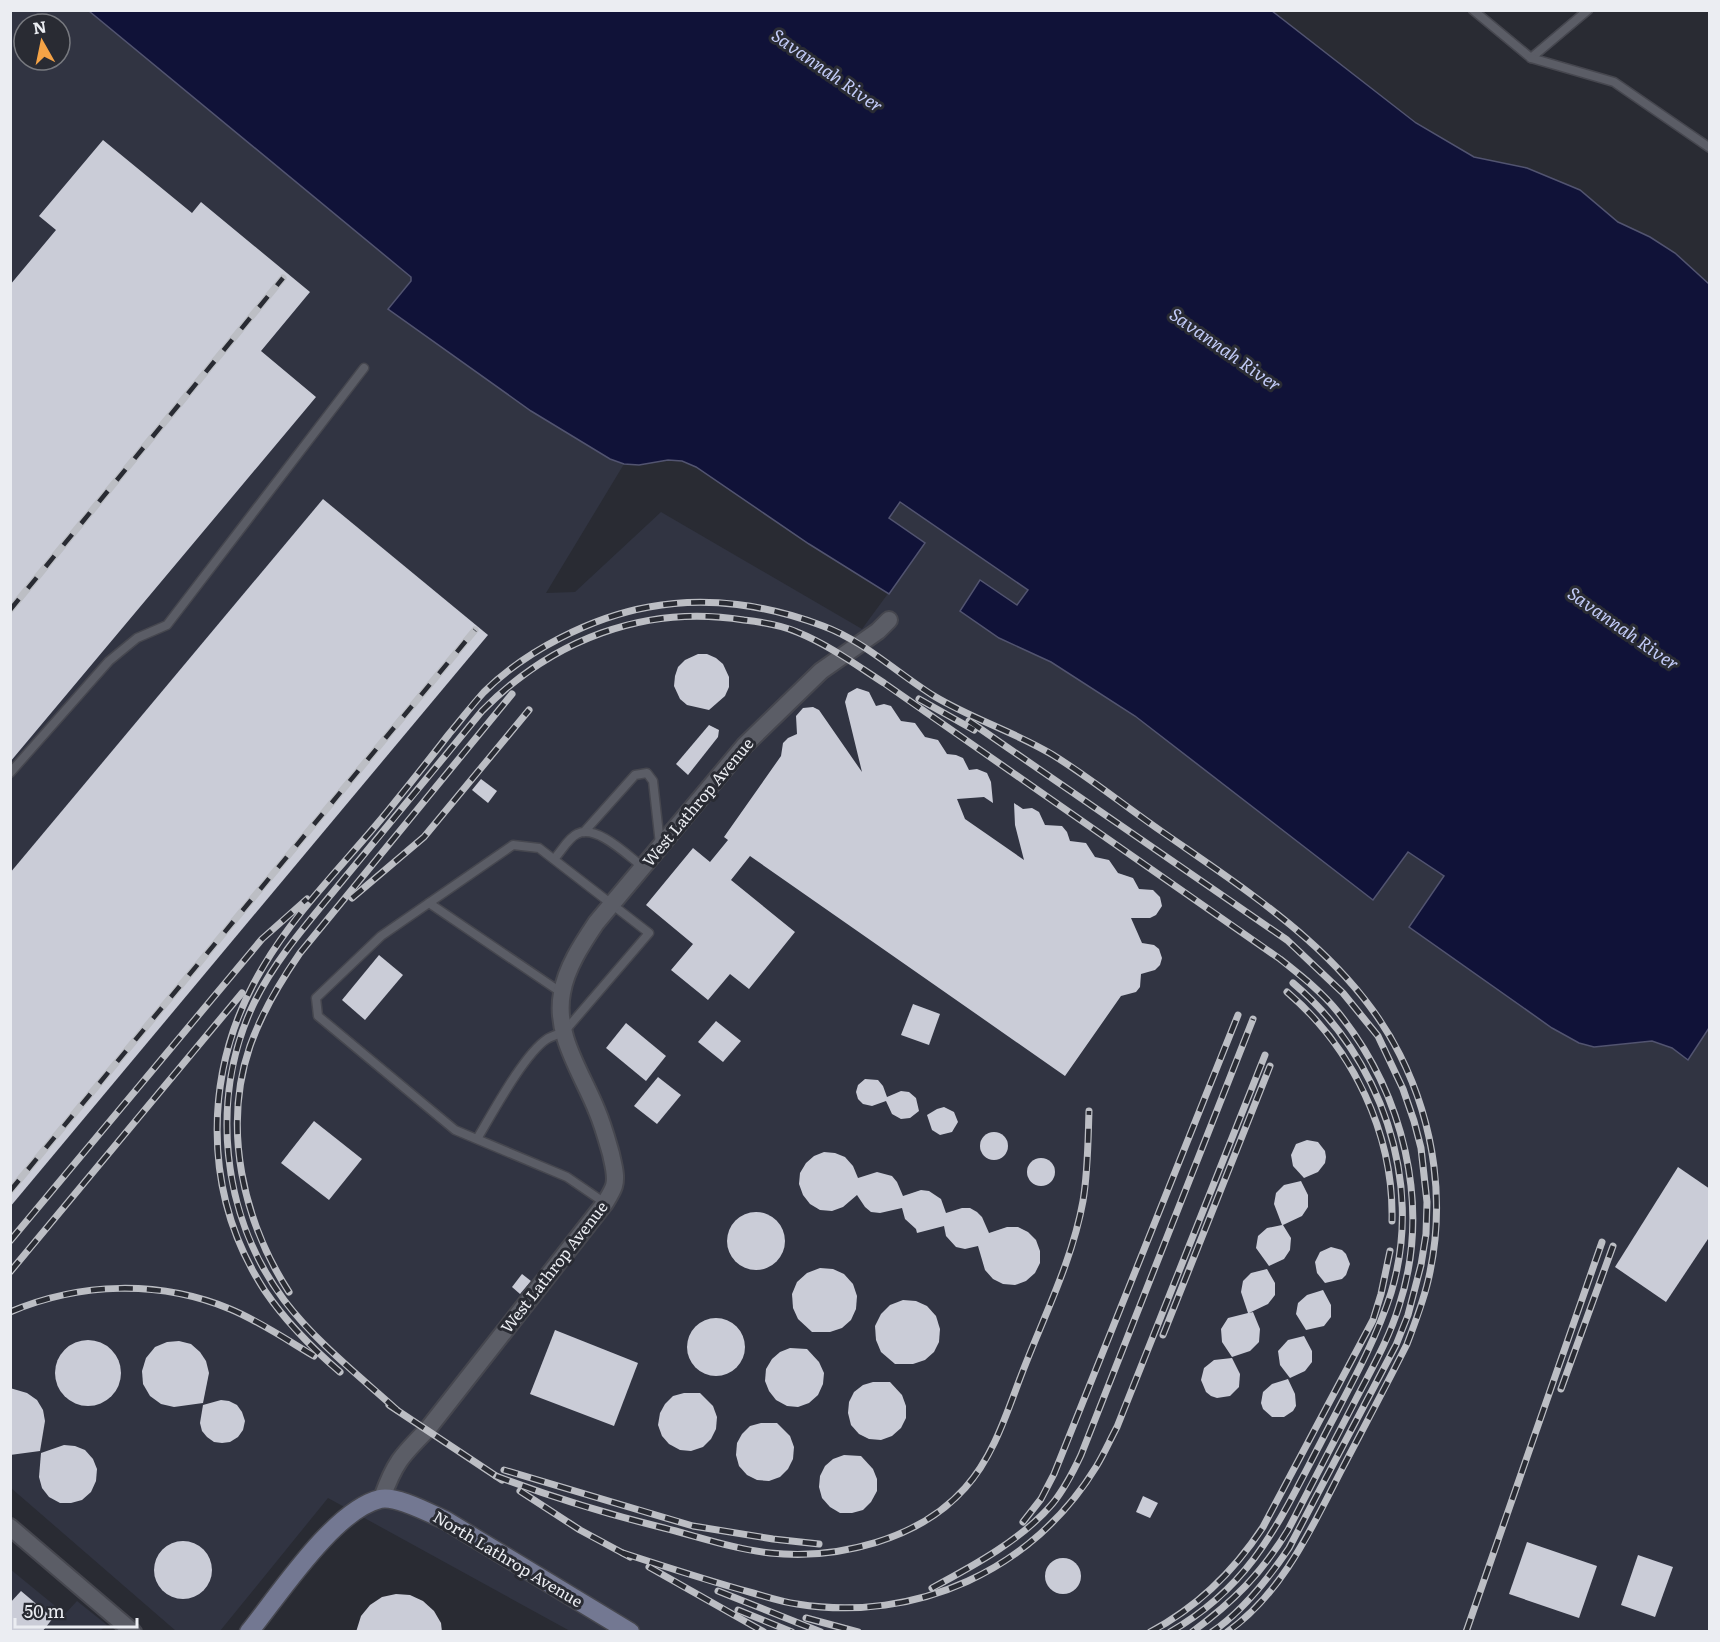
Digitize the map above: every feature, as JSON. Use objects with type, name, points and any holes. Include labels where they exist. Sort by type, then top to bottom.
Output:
[{"type":"street","name":"West Lathrop Avenue","points":[[382,1498],[391,1473],[402,1455],[426,1430],[605,1203],[614,1186],[615,1170],[597,1110],[574,1063],[561,1017],[562,993],[580,948],[596,923],[745,745],[821,671],[878,631],[889,620]]},
{"type":"street","points":[[249,1632],[328,1533],[357,1509],[382,1498]]},
{"type":"street","name":"North Lathrop Avenue","points":[[382,1498],[413,1505],[445,1520],[630,1632]]},
{"type":"street","points":[[10,1527],[133,1632]]},
{"type":"lane","points":[[1473,10],[1532,58],[1614,82],[1710,148]]},
{"type":"lane","points":[[1532,58],[1588,10]]},
{"type":"lane","points":[[10,773],[109,661],[137,638],[166,625],[364,368]]},
{"type":"lane","points":[[584,832],[634,775],[647,773],[653,780],[660,847]]},
{"type":"lane","points":[[554,859],[574,835],[584,832],[603,837],[643,867]]},
{"type":"lane","points":[[477,1138],[515,1077],[536,1050],[547,1040],[564,1032],[649,933],[539,848],[513,845],[381,936],[316,998],[318,1016],[455,1130],[567,1177],[605,1203]]},
{"type":"lane","points":[[429,903],[562,993]]},
{"type":"shaded area","points":[[11,11],[89,11],[411,277],[411,281],[389,309],[531,411],[610,459],[624,464],[546,593],[575,592],[661,512],[862,629],[925,543],[889,518],[899,502],[1028,590],[999,638],[1051,662],[1135,716],[1373,900],[1408,851],[1444,876],[1409,927],[1552,1028],[1567,1037],[1594,1047],[1652,1041],[1672,1048],[1688,1060],[1709,1028],[1709,1631],[570,1631],[328,1498],[220,1631],[176,1631],[11,1488]]},
{"type":"shaded area","points":[[10,1569],[65,1614],[77,1601],[107,1625],[100,1631],[11,1631]]},
{"type":"water","name":"Savannah River","points":[[89,11],[1272,11],[1416,123],[1474,157],[1527,168],[1580,190],[1618,222],[1650,237],[1675,253],[1709,284],[1709,1028],[1688,1060],[1672,1048],[1652,1041],[1594,1047],[1579,1043],[1552,1028],[1409,927],[1444,876],[1408,852],[1373,900],[1135,716],[1051,662],[999,638],[960,611],[980,580],[1017,605],[1028,590],[900,502],[889,518],[925,543],[889,594],[809,544],[696,467],[682,461],[668,460],[639,465],[624,464],[610,459],[531,411],[388,309],[411,281],[411,277]]},
{"type":"building","points":[[103,140],[192,213],[201,202],[310,292],[261,351],[316,397],[10,762],[10,285],[56,230],[39,216]]},
{"type":"building","points":[[323,499],[488,635],[10,1207],[10,873]]},
{"type":"building","points":[[698,654],[707,654],[716,658],[723,664],[729,677],[729,687],[725,696],[709,710],[687,705],[680,699],[674,686],[678,667],[685,660]]},
{"type":"building","points":[[857,688],[869,692],[876,706],[884,704],[891,706],[901,721],[915,723],[925,737],[938,740],[947,754],[963,758],[969,770],[977,769],[987,773],[991,782],[993,803],[984,797],[957,799],[965,819],[1024,860],[1015,825],[1014,803],[1023,809],[1032,808],[1039,812],[1045,825],[1062,826],[1070,841],[1086,843],[1095,857],[1109,860],[1118,873],[1133,878],[1139,889],[1153,890],[1160,897],[1162,906],[1156,915],[1150,918],[1131,918],[1142,943],[1154,945],[1159,949],[1162,958],[1160,965],[1155,970],[1141,974],[1140,987],[1136,992],[1121,996],[1065,1076],[750,856],[731,880],[795,932],[749,989],[730,974],[708,1000],[671,970],[693,944],[646,905],[693,848],[710,862],[728,840],[724,837],[781,756],[783,743],[797,734],[796,716],[803,708],[813,707],[819,710],[862,772],[845,702],[848,693]]},
{"type":"building","points":[[709,725],[719,730],[718,737],[688,775],[676,764]]},
{"type":"building","points":[[481,779],[497,791],[488,803],[472,790]]},
{"type":"building","points":[[379,955],[403,975],[365,1020],[342,1000]]},
{"type":"building","points":[[913,1004],[940,1014],[929,1045],[901,1035]]},
{"type":"building","points":[[716,1021],[741,1041],[723,1062],[698,1042]]},
{"type":"building","points":[[626,1023],[666,1056],[646,1081],[606,1048]]},
{"type":"building","points":[[658,1077],[681,1095],[657,1124],[634,1106]]},
{"type":"building","points":[[865,1079],[878,1080],[887,1097],[901,1091],[909,1092],[916,1098],[919,1111],[910,1118],[901,1119],[892,1114],[886,1101],[872,1106],[863,1104],[856,1092],[858,1085]]},
{"type":"building","points":[[944,1107],[954,1112],[958,1122],[952,1132],[940,1135],[932,1130],[927,1115]]},
{"type":"building","points":[[314,1121],[362,1159],[329,1200],[281,1163]]},
{"type":"building","points":[[994,1132],[1004,1136],[1008,1146],[1004,1156],[994,1160],[984,1156],[980,1146],[984,1136]]},
{"type":"building","points":[[1307,1140],[1318,1142],[1325,1151],[1326,1157],[1325,1163],[1318,1172],[1304,1178],[1293,1166],[1291,1155],[1296,1144]]},
{"type":"building","points":[[824,1152],[845,1157],[853,1166],[858,1178],[877,1172],[892,1176],[903,1196],[921,1190],[929,1191],[941,1199],[946,1213],[970,1208],[982,1217],[989,1233],[1007,1227],[1018,1227],[1028,1232],[1036,1240],[1040,1251],[1040,1263],[1035,1273],[1026,1281],[1015,1285],[1003,1284],[993,1279],[985,1270],[978,1246],[965,1249],[956,1247],[946,1236],[944,1226],[917,1233],[916,1229],[905,1219],[902,1208],[880,1213],[871,1212],[857,1195],[843,1207],[832,1211],[820,1210],[810,1204],[799,1184],[800,1173],[806,1163],[814,1156]]},
{"type":"building","points":[[1041,1158],[1051,1162],[1055,1172],[1051,1182],[1041,1186],[1031,1182],[1027,1172],[1031,1162]]},
{"type":"building","points":[[1678,1167],[1710,1189],[1710,1236],[1666,1302],[1615,1267]]},
{"type":"building","points":[[1301,1181],[1308,1195],[1308,1207],[1302,1216],[1283,1225],[1291,1238],[1290,1250],[1284,1259],[1269,1266],[1256,1248],[1258,1236],[1267,1228],[1282,1225],[1274,1204],[1276,1193],[1284,1185]]},
{"type":"building","points":[[756,1212],[767,1214],[780,1225],[785,1241],[783,1252],[772,1265],[756,1270],[745,1268],[732,1257],[727,1241],[729,1230],[740,1217]]},
{"type":"building","points":[[1331,1247],[1342,1250],[1350,1264],[1342,1279],[1325,1283],[1317,1273],[1315,1262],[1320,1252]]},
{"type":"building","points":[[820,1268],[833,1269],[844,1274],[853,1284],[857,1296],[856,1309],[851,1320],[842,1328],[830,1332],[812,1332],[798,1319],[793,1308],[792,1294],[797,1282],[807,1273]]},
{"type":"building","points":[[1267,1269],[1275,1283],[1275,1295],[1268,1304],[1249,1313],[1253,1312],[1260,1329],[1259,1342],[1250,1351],[1232,1357],[1222,1342],[1221,1329],[1228,1318],[1248,1313],[1241,1292],[1243,1281],[1251,1273]]},
{"type":"building","points":[[522,1274],[531,1281],[520,1294],[512,1287]]},
{"type":"building","points":[[1323,1290],[1331,1305],[1331,1317],[1324,1326],[1306,1330],[1296,1314],[1298,1303],[1307,1295]]},
{"type":"building","points":[[903,1300],[916,1301],[927,1306],[936,1316],[940,1329],[939,1342],[934,1352],[925,1360],[913,1364],[895,1364],[881,1352],[876,1340],[875,1326],[881,1314],[890,1305]]},
{"type":"building","points":[[716,1318],[727,1320],[740,1331],[745,1347],[743,1358],[732,1371],[716,1376],[705,1374],[692,1363],[687,1347],[689,1336],[700,1323]]},
{"type":"building","points":[[555,1330],[638,1363],[614,1426],[530,1394]]},
{"type":"building","points":[[1304,1336],[1312,1351],[1312,1362],[1305,1371],[1290,1378],[1280,1365],[1278,1351],[1288,1340]]},
{"type":"building","points":[[88,1340],[101,1343],[111,1350],[118,1360],[121,1373],[118,1386],[111,1396],[101,1403],[88,1406],[75,1403],[65,1396],[58,1386],[55,1373],[58,1360],[65,1350],[75,1343]]},
{"type":"building","points":[[179,1341],[191,1344],[206,1361],[209,1373],[203,1403],[174,1407],[161,1404],[150,1396],[143,1384],[142,1371],[146,1358],[155,1347],[167,1342]]},
{"type":"building","points":[[790,1348],[807,1349],[819,1362],[824,1373],[823,1384],[818,1395],[809,1403],[798,1407],[787,1406],[776,1400],[765,1381],[766,1369],[772,1359],[780,1352]]},
{"type":"building","points":[[1232,1358],[1240,1374],[1239,1387],[1230,1396],[1217,1398],[1211,1396],[1206,1392],[1201,1380],[1204,1368],[1214,1360]]},
{"type":"building","points":[[1288,1379],[1295,1394],[1296,1406],[1284,1417],[1272,1417],[1263,1409],[1261,1403],[1263,1392],[1272,1384]]},
{"type":"building","points":[[873,1382],[890,1382],[902,1395],[906,1406],[906,1418],[901,1428],[892,1436],[881,1440],[869,1439],[859,1434],[851,1425],[848,1413],[849,1402],[854,1392],[863,1385]]},
{"type":"building","points":[[10,1388],[27,1393],[37,1400],[43,1410],[45,1421],[40,1451],[10,1455]]},
{"type":"building","points":[[700,1393],[713,1406],[717,1417],[716,1429],[711,1439],[703,1447],[691,1451],[680,1450],[669,1444],[662,1436],[658,1425],[660,1413],[665,1404],[673,1396]]},
{"type":"building","points":[[221,1400],[237,1405],[245,1421],[238,1437],[230,1442],[222,1443],[214,1442],[207,1437],[200,1423],[203,1405]]},
{"type":"building","points":[[777,1423],[790,1436],[794,1447],[793,1459],[788,1469],[780,1477],[769,1481],[757,1480],[747,1475],[739,1466],[736,1455],[737,1443],[742,1434],[750,1426]]},
{"type":"building","points":[[64,1445],[85,1450],[93,1459],[97,1469],[96,1481],[91,1492],[82,1500],[71,1503],[60,1503],[49,1497],[42,1488],[39,1477],[41,1453]]},
{"type":"building","points":[[844,1455],[861,1456],[873,1469],[877,1479],[877,1491],[871,1502],[863,1510],[852,1513],[840,1513],[830,1507],[822,1498],[819,1487],[820,1476],[825,1466],[833,1459]]},
{"type":"building","points":[[1143,1496],[1158,1503],[1150,1518],[1136,1512]]},
{"type":"building","points":[[183,1541],[194,1543],[204,1549],[210,1559],[212,1570],[210,1581],[204,1591],[194,1597],[183,1599],[172,1597],[162,1591],[156,1581],[154,1570],[156,1559],[162,1549],[172,1543]]},
{"type":"building","points":[[1527,1542],[1597,1566],[1579,1618],[1509,1594]]},
{"type":"building","points":[[1638,1555],[1673,1567],[1655,1617],[1621,1605]]},
{"type":"building","points":[[1063,1558],[1075,1564],[1081,1576],[1075,1588],[1063,1594],[1051,1588],[1045,1576],[1051,1564]]},
{"type":"building","points":[[21,1591],[53,1618],[42,1632],[10,1632],[10,1603]]},
{"type":"building","points":[[396,1594],[410,1595],[423,1601],[434,1611],[441,1623],[442,1632],[356,1632],[361,1616],[370,1605],[382,1597]]},
{"type":"railway","points":[[10,610],[283,278]]},
{"type":"railway","points":[[340,1372],[300,1334],[265,1291],[244,1253],[229,1213],[220,1171],[217,1129],[220,1087],[229,1046],[243,1006],[263,967],[290,926],[387,812],[484,692],[519,663],[539,650],[583,627],[605,619],[627,612],[671,604],[693,602],[737,605],[802,619],[838,632],[934,696],[1053,755],[1263,903],[1296,929],[1354,987],[1379,1019],[1400,1055],[1412,1082],[1429,1137],[1436,1195],[1433,1252],[1419,1312],[1399,1360],[1294,1558],[1264,1598],[1227,1632]]},
{"type":"railway","points":[[397,1410],[309,1330],[296,1315],[263,1267],[246,1231],[235,1194],[228,1155],[227,1116],[231,1077],[240,1039],[254,1003],[274,969],[297,937],[482,711],[509,686],[538,665],[569,647],[602,633],[636,623],[671,617],[707,616],[784,627],[820,643],[884,683],[1303,977],[1331,1004],[1360,1043],[1379,1077],[1394,1113],[1405,1151],[1411,1190],[1413,1229],[1409,1268],[1395,1318],[1373,1366],[1278,1546],[1257,1574],[1220,1610],[1192,1632]]},
{"type":"railway","points":[[10,1191],[475,630]]},
{"type":"railway","points":[[289,1292],[260,1235],[249,1205],[242,1173],[238,1141],[238,1109],[242,1077],[250,1046],[272,998],[300,953],[512,694]]},
{"type":"railway","points":[[919,699],[974,730]]},
{"type":"railway","points":[[352,898],[424,837],[529,710]]},
{"type":"railway","points":[[969,721],[1287,940],[1343,993],[1378,1036],[1403,1089],[1414,1121],[1421,1148],[1427,1202],[1426,1234],[1421,1265],[1408,1315],[1396,1345],[1289,1548],[1254,1594],[1212,1632]]},
{"type":"railway","points":[[10,1241],[262,939],[307,899]]},
{"type":"railway","points":[[1170,1632],[1198,1614],[1222,1594],[1242,1573],[1276,1526],[1368,1351],[1391,1293],[1400,1251],[1402,1208],[1398,1165],[1387,1123],[1371,1084],[1350,1046],[1324,1013],[1293,983]]},
{"type":"railway","points":[[1287,992],[1311,1014],[1332,1039],[1350,1066],[1365,1095],[1386,1156],[1391,1188],[1392,1221]]},
{"type":"railway","points":[[10,1272],[242,993]]},
{"type":"railway","points":[[1023,1522],[1041,1499],[1054,1474],[1238,1015]]},
{"type":"railway","points":[[932,1588],[1012,1540],[1041,1516],[1053,1503],[1068,1480],[1081,1455],[1253,1019]]},
{"type":"railway","points":[[623,1553],[780,1601],[841,1608],[885,1605],[927,1596],[968,1581],[1005,1561],[1039,1535],[1070,1503],[1096,1467],[1117,1427],[1265,1055]]},
{"type":"railway","points":[[1163,1335],[1270,1066]]},
{"type":"railway","points":[[496,1476],[621,1517],[730,1546],[770,1553],[822,1553],[849,1549],[875,1543],[925,1521],[965,1488],[985,1460],[1059,1283],[1079,1222],[1083,1201],[1088,1156],[1089,1111]]},
{"type":"railway","points":[[1466,1632],[1602,1242]]},
{"type":"railway","points":[[1561,1389],[1613,1246]]},
{"type":"railway","points":[[1150,1632],[1184,1611],[1214,1587],[1263,1527],[1373,1320],[1390,1251]]},
{"type":"railway","points":[[10,1312],[37,1302],[92,1290],[120,1288],[176,1293],[241,1314],[314,1356]]},
{"type":"railway","points":[[389,1405],[502,1480]]},
{"type":"railway","points":[[504,1470],[693,1526],[819,1544]]},
{"type":"railway","points":[[520,1491],[580,1530],[630,1557]]},
{"type":"railway","points":[[649,1567],[764,1632]]},
{"type":"railway","points":[[718,1591],[821,1632]]},
{"type":"railway","points":[[738,1610],[792,1632]]},
{"type":"railway","points":[[806,1618],[858,1632]]}]
